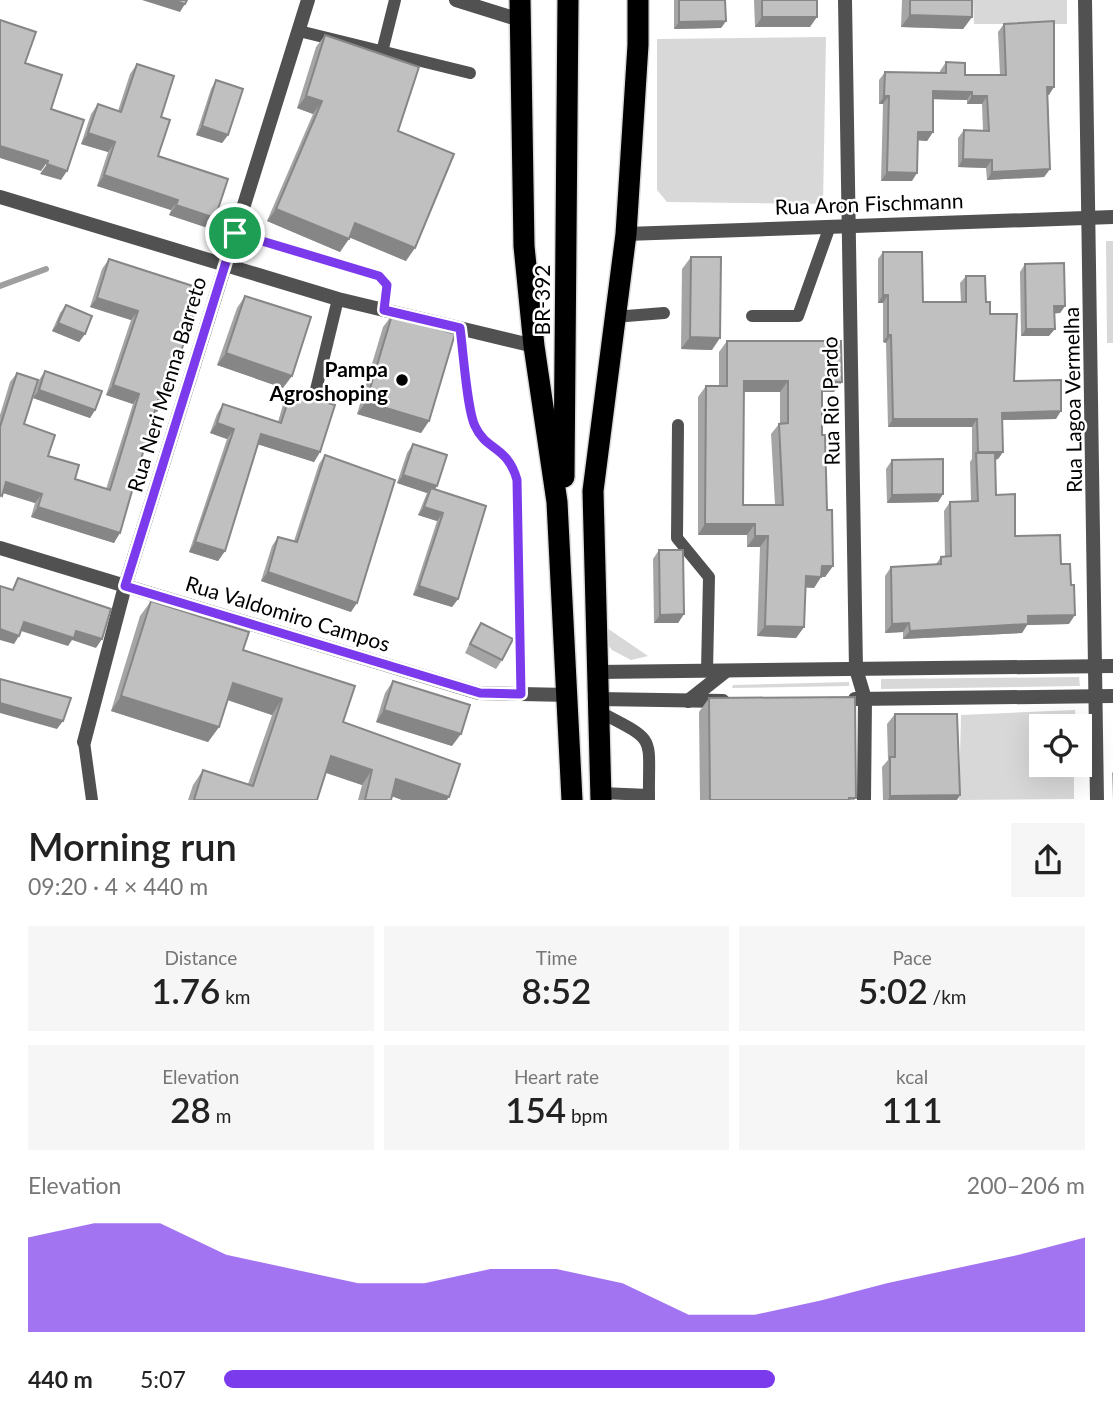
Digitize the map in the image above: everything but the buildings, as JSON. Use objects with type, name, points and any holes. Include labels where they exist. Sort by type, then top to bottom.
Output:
[{"type":"highway","name":"BR-392","points":[[563,601],[568,0]]},
{"type":"highway","points":[[601,796],[593,491],[626,234],[638,45],[638,0]]},
{"type":"highway","name":"BR-392","points":[[520,10],[524,246],[534,346],[557,502],[569,695],[572,800]]},
{"type":"street","name":"Rua Neri Menna Barreto","points":[[84,742],[125,586],[308,0]]},
{"type":"street","points":[[456,0],[520,10]]},
{"type":"street","name":"Rua Rio Pardo","points":[[845,0],[856,669],[864,699],[864,800]]},
{"type":"street","name":"Rua Lagoa Vermelha","points":[[1085,0],[1097,800]]},
{"type":"street","points":[[0,197],[338,299],[534,346]]},
{"type":"street","name":"Rua Aron Fischmann","points":[[626,234],[1113,217]]},
{"type":"street","name":"Rua Valdomiro Campos","points":[[0,548],[480,693],[569,695]]},
{"type":"street","points":[[598,672],[1113,666]]},
{"type":"street","points":[[688,701],[726,671]]},
{"type":"street","points":[[837,699],[1113,696]]},
{"type":"street","points":[[598,705],[742,701]]},
{"type":"lane","points":[[382,52],[395,0]]},
{"type":"lane","points":[[299,31],[470,73]]},
{"type":"lane","points":[[752,316],[798,316],[830,226]]},
{"type":"lane","points":[[235,233],[379,276],[387,285],[384,310]]},
{"type":"lane","points":[[314,398],[338,299]]},
{"type":"lane","points":[[614,317],[664,313]]},
{"type":"lane","points":[[460,328],[474,426],[489,443],[512,460],[517,480],[521,694]]},
{"type":"lane","points":[[678,425],[677,538],[709,577],[707,671]]},
{"type":"lane","points":[[598,705],[642,734],[650,745],[649,797],[601,796]]},
{"type":"lane","points":[[84,742],[92,800]]},
{"type":"shaded area","points":[[973,0],[1067,0],[1067,24],[974,24]]},
{"type":"shaded area","points":[[826,37],[823,204],[667,202],[657,190],[657,39]]},
{"type":"shaded area","points":[[1106,241],[1113,241],[1113,343],[1107,343]]},
{"type":"shaded area","points":[[607,628],[648,656],[631,660],[612,650],[605,641]]},
{"type":"shaded area","points":[[1079,677],[1080,686],[881,689],[881,679]]},
{"type":"shaded area","points":[[849,682],[849,686],[732,688],[733,685]]},
{"type":"shaded area","points":[[1075,710],[1075,714],[1029,714],[1029,777],[1074,777],[1074,799],[959,800],[961,715]]},
{"type":"waterway","points":[[0,286],[46,269]]},
{"type":"place","name":"Pampa Agroshoping","points":[[402,380]]},
{"type":"route","points":[[235,233],[379,276],[387,285],[384,310],[460,328],[474,426],[489,443],[512,460],[517,480],[521,694],[480,693],[125,586],[235,233]]}]
